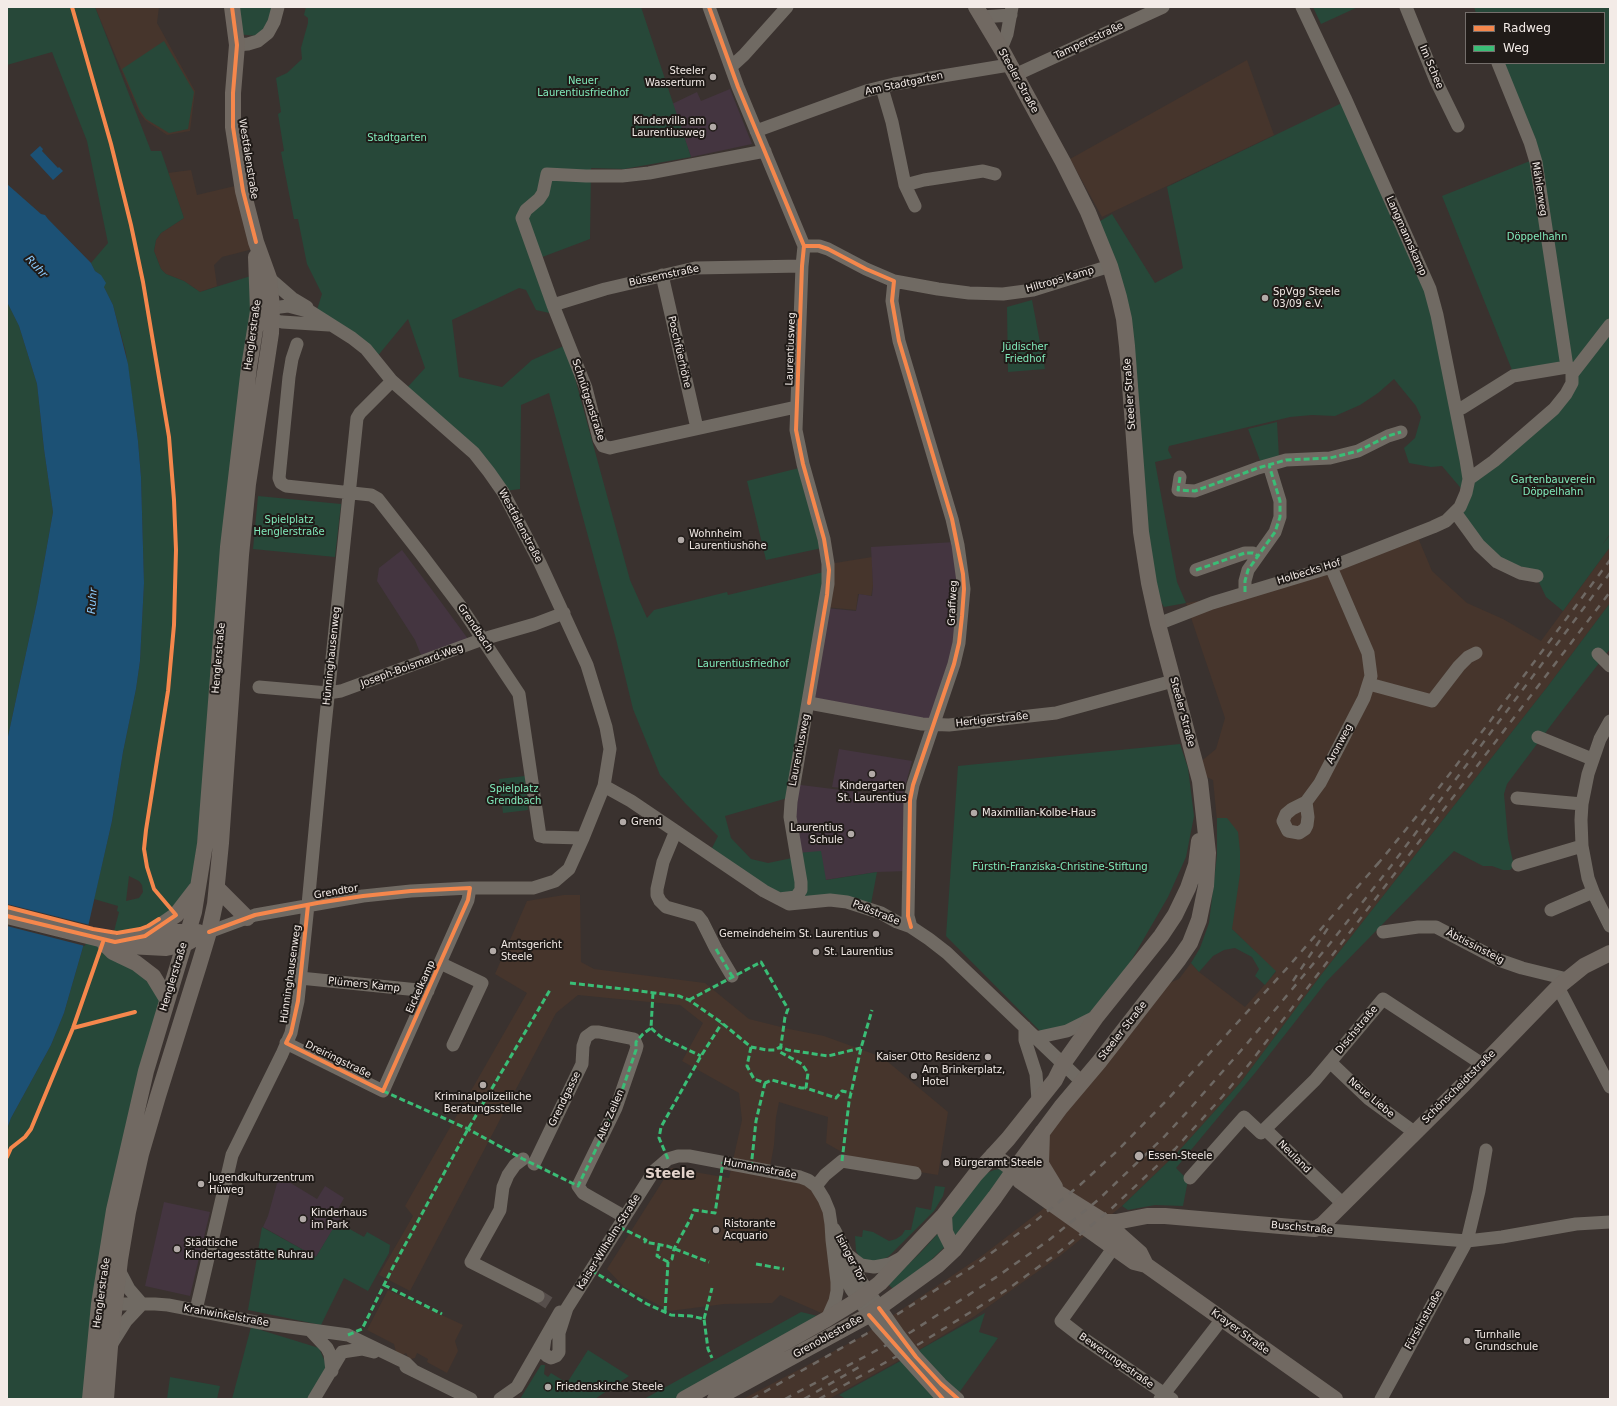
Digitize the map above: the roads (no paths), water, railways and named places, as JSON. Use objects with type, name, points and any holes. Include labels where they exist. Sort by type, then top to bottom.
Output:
[{"type":"main road","name":"Westfalenstraße","points":[[232,7],[242,45],[233,93],[233,127],[243,191],[256,242]]},
{"type":"main road","name":"Steeler Straße","points":[[979,12],[1012,70],[1088,212],[1110,266],[1124,319],[1141,532],[1149,583],[1158,624],[1200,782],[1208,853],[1206,886],[1200,920],[1190,943],[1014,1170]]},
{"type":"main road","name":"Henglerstraße","points":[[106,1399],[110,1347],[119,1270],[128,1212],[158,1096],[209,932],[216,888],[241,556],[248,484],[271,319],[269,278],[256,242]]},
{"type":"main road","name":"Henglerstraße","points":[[90,1399],[99,1304],[114,1210],[146,1070],[189,938],[205,844],[228,547],[248,367],[271,319],[256,242]]},
{"type":"main road","name":"Steeler Straße","points":[[993,1155],[1066,1067],[1098,1016],[1145,957],[1175,915],[1188,888],[1196,865],[1203,808]]},
{"type":"main road","points":[[145,936],[176,915],[198,886]]},
{"type":"main road","points":[[216,888],[247,918]]},
{"type":"main road","points":[[7,916],[118,945],[141,948],[166,948],[189,938],[209,932]]},
{"type":"main road","points":[[101,940],[173,932],[189,938],[203,953]]},
{"type":"main road","points":[[101,940],[113,952],[136,963],[153,976],[168,999]]},
{"type":"main road","name":"Schönscheidtstraße","points":[[1315,1229],[1324,1224],[1563,983],[1584,966],[1610,954]]},
{"type":"main road","points":[[1066,1067],[1113,1012],[1120,988]]},
{"type":"main road","name":"Krayer Straße","points":[[1042,1132],[1041,1164],[1057,1192]]},
{"type":"main road","name":"Krayer Straße","points":[[993,1155],[1014,1170],[1030,1173],[1105,1222],[1117,1242],[1134,1262],[1146,1265],[1335,1399]]},
{"type":"main road","name":"Grenoblestraße","points":[[684,1399],[827,1319],[864,1296],[880,1283],[944,1215],[975,1175],[993,1155]]},
{"type":"main road","name":"Krayer Straße","points":[[1014,1170],[1020,1181],[1117,1242]]},
{"type":"main road","name":"Grenoblestraße","points":[[715,1399],[874,1311],[938,1265],[954,1250],[1014,1170]]},
{"type":"main road","name":"Krayer Straße","points":[[995,1197],[1021,1191],[1041,1194]]},
{"type":"main road","points":[[944,1215],[945,1232],[954,1250]]},
{"type":"main road","name":"Buschstraße","points":[[1105,1222],[1137,1219],[1147,1216],[1165,1216],[1315,1229]]},
{"type":"main road","points":[[1117,1242],[1137,1219]]},
{"type":"street","points":[[242,45],[258,41],[268,33],[274,22],[278,7]]},
{"type":"street","name":"Laurentiusweg","points":[[710,7],[732,66],[738,87],[804,246],[796,407],[797,440],[824,539],[829,570],[827,595],[809,703],[794,776],[790,809],[801,890],[796,897],[779,899]]},
{"type":"street","points":[[732,66],[788,7]]},
{"type":"street","name":"Tamperestraße","points":[[1012,70],[1163,7]]},
{"type":"street","name":"Langmannskamp","points":[[1302,7],[1345,98],[1430,290],[1438,315],[1469,479]]},
{"type":"street","name":"Im Schee","points":[[1406,7],[1436,81],[1458,126]]},
{"type":"street","points":[[979,12],[1011,11],[1007,34],[1001,50]]},
{"type":"street","name":"Mählerweg","points":[[1498,64],[1530,142],[1536,162],[1569,371]]},
{"type":"street","name":"Am Stadtgarten","points":[[756,131],[853,95],[882,88],[1012,70]]},
{"type":"street","points":[[882,88],[892,122],[905,185],[916,206]]},
{"type":"street","name":"Schnütgenstraße","points":[[765,151],[649,173],[586,176],[547,174],[543,193],[539,199],[526,210],[522,218],[553,305],[586,388],[599,439],[603,446],[610,448],[796,407]]},
{"type":"street","points":[[905,185],[924,180],[983,172],[995,174]]},
{"type":"street","name":"Hiltrops Kamp","points":[[804,246],[819,246],[828,249],[894,281],[954,292],[1004,294],[1033,290],[1110,266]]},
{"type":"street","name":"Büssemstraße","points":[[553,305],[605,289],[695,268],[802,266]]},
{"type":"street","name":"Poschfüerhöhe","points":[[662,275],[697,428]]},
{"type":"street","name":"Westfalenstraße","points":[[269,278],[292,298],[305,305],[311,312],[366,349],[392,381],[474,453],[504,492],[564,613],[587,665],[606,727],[610,749],[604,786]]},
{"type":"street","name":"Graffweg","points":[[894,281],[892,300],[899,341],[952,519],[963,574],[964,589],[959,643],[952,670],[913,785],[910,800],[908,916],[911,927]]},
{"type":"street","name":"Westfalenstraße","points":[[271,319],[288,306],[311,312]]},
{"type":"street","points":[[271,319],[331,325]]},
{"type":"street","points":[[1456,409],[1462,408],[1513,376],[1569,371],[1610,325]]},
{"type":"street","name":"Grendbach","points":[[297,344],[292,359],[289,377],[279,478],[281,483],[286,486],[371,495],[378,499],[421,554],[483,639],[520,694],[540,836],[583,838]]},
{"type":"street","points":[[1469,479],[1494,461],[1554,409],[1566,394],[1572,383],[1569,371]]},
{"type":"street","name":"Hünninghausenweg","points":[[196,1310],[232,1155],[291,1033],[300,978],[308,905],[328,693],[357,418],[360,413],[392,381]]},
{"type":"street","points":[[1180,477],[1178,490],[1195,490],[1286,460],[1330,458],[1358,451],[1388,436],[1401,432]]},
{"type":"street","points":[[1245,592],[1245,581],[1248,570],[1275,532],[1280,517],[1280,501],[1269,465]]},
{"type":"street","name":"Holbecks Hof","points":[[1158,624],[1245,592],[1331,567],[1446,521],[1460,507],[1466,493],[1469,479]]},
{"type":"street","points":[[1455,512],[1479,545],[1497,562],[1520,573],[1537,576]]},
{"type":"street","points":[[1196,570],[1245,553],[1253,553],[1258,556]]},
{"type":"street","name":"Aronweg","points":[[1306,802],[1320,782],[1364,698],[1369,684],[1371,668],[1368,653],[1331,567]]},
{"type":"street","name":"Joseph-Boismard-Weg","points":[[259,686],[328,693],[348,689],[483,639],[535,624],[564,613]]},
{"type":"street","points":[[1369,684],[1432,702],[1459,666],[1468,657],[1476,653]]},
{"type":"street","points":[[1598,654],[1610,666]]},
{"type":"street","name":"Hertigerstraße","points":[[809,703],[922,724],[948,725],[1056,713],[1173,681]]},
{"type":"street","points":[[1610,721],[1600,739],[1592,759],[1582,804],[1582,846],[1588,878],[1593,892],[1610,926]]},
{"type":"street","points":[[1538,737],[1592,759]]},
{"type":"street","name":"Paßstraße","points":[[604,786],[631,801],[675,833],[764,891],[789,904],[823,900],[847,902],[881,913],[897,922],[911,927],[946,953],[1082,1082]]},
{"type":"street","name":"Grendtor","points":[[209,932],[247,918],[308,905],[363,896],[411,891],[470,888],[533,888],[555,881],[569,869],[604,786]]},
{"type":"street","points":[[1517,798],[1582,804]]},
{"type":"street","points":[[675,833],[663,862],[657,895],[666,907],[698,916],[732,976]]},
{"type":"street","points":[[1518,865],[1582,846]]},
{"type":"street","name":"Eickelkamp","points":[[383,1091],[468,900],[470,888]]},
{"type":"street","points":[[1551,910],[1593,892]]},
{"type":"street","name":"Äbtissinsteig","points":[[1383,932],[1418,927],[1436,927],[1498,960],[1563,983]]},
{"type":"street","name":"Eickelkamp","points":[[440,963],[482,983],[453,1045]]},
{"type":"street","name":"Plümers Kamp","points":[[300,978],[428,991]]},
{"type":"street","points":[[1563,983],[1610,1087]]},
{"type":"street","name":"Dischstraße","points":[[1265,1129],[1295,1101],[1383,999],[1482,1064]]},
{"type":"street","name":"Steeler Straße","points":[[1035,1038],[1067,1031],[1098,1016]]},
{"type":"street","points":[[1025,1027],[1025,1040],[1036,1074],[1038,1100]]},
{"type":"street","name":"Grendgasse","points":[[538,1296],[471,1262],[500,1210],[503,1187],[508,1175],[515,1165],[528,1162],[582,1064],[582,1046],[586,1037],[593,1032],[599,1032],[634,1039],[636,1042]]},
{"type":"street","name":"Alte Zeilen","points":[[625,1217],[583,1193],[578,1186],[616,1108],[636,1050],[636,1042]]},
{"type":"street","name":"Dreiringstraße","points":[[286,1043],[383,1091]]},
{"type":"street","name":"Neue Liebe","points":[[1330,1062],[1369,1099],[1414,1132]]},
{"type":"street","name":"Neuland","points":[[1190,1178],[1244,1117],[1261,1133],[1265,1129],[1343,1204]]},
{"type":"street","points":[[1467,1241],[1479,1191],[1486,1150]]},
{"type":"street","name":"Humannstraße","points":[[668,1159],[678,1156],[700,1158],[800,1177],[808,1180],[816,1186]]},
{"type":"street","name":"Kaiser-Wilhelm-Straße","points":[[500,1399],[506,1396],[517,1386],[545,1338],[560,1308],[625,1217],[654,1171],[668,1159]]},
{"type":"street","points":[[816,1186],[825,1175],[842,1161],[912,1175]]},
{"type":"street","name":"Isinger Tor","points":[[816,1186],[824,1199],[840,1254],[837,1291],[835,1301],[827,1319]]},
{"type":"street","name":"Buschstraße","points":[[1315,1229],[1467,1241],[1502,1237],[1576,1224],[1610,1222]]},
{"type":"street","name":"Fürstinstraße","points":[[1383,1397],[1467,1241]]},
{"type":"street","name":"Bewerungestraße","points":[[1117,1242],[1061,1321],[1165,1397]]},
{"type":"street","name":"Isinger Tor","points":[[840,1254],[861,1281],[864,1296],[874,1311]]},
{"type":"street","name":"Grenoblestraße","points":[[840,1254],[861,1265],[874,1267],[890,1264],[906,1256]]},
{"type":"street","points":[[110,1347],[126,1321],[142,1304],[129,1289],[119,1270]]},
{"type":"street","name":"Krahwinkelstraße","points":[[99,1304],[168,1305],[261,1323],[348,1335],[406,1363],[414,1371]]},
{"type":"street","name":"Kaiser-Wilhelm-Straße","points":[[545,1338],[543,1352],[546,1356],[551,1358],[556,1356],[559,1352],[560,1308]]},
{"type":"street","points":[[874,1311],[934,1391],[943,1399]]},
{"type":"street","points":[[874,1311],[916,1357],[958,1399]]},
{"type":"street","points":[[1165,1397],[1222,1319]]},
{"type":"street","points":[[310,1330],[327,1348],[330,1354],[332,1370]]},
{"type":"street","points":[[314,1399],[342,1352],[342,1346],[332,1332]]},
{"type":"street","points":[[342,1352],[362,1349],[373,1352],[470,1399]]},
{"type":"water","points":[[40,146],[43,149],[42,151],[58,168],[59,167],[63,171],[53,180],[30,155]]},
{"type":"water","name":"Ruhr","points":[[7,184],[41,214],[45,215],[91,263],[95,271],[101,275],[106,283],[104,287],[113,305],[128,364],[138,441],[141,477],[144,583],[140,661],[136,689],[123,752],[112,821],[85,940],[64,1013],[51,1045],[11,1118],[7,1129],[7,741],[37,602],[53,512],[37,384],[19,326],[7,302]]},
{"type":"tunnel","points":[[538,1296],[552,1305]]},
{"type":"railway","points":[[1377,865],[1425,806],[1488,724],[1610,560]]},
{"type":"railway","points":[[785,1399],[911,1332],[998,1276],[1049,1240],[1098,1200],[1163,1138],[1245,1046],[1328,946],[1391,866],[1610,573]]},
{"type":"railway","points":[[819,1399],[919,1344],[1008,1289],[1059,1252],[1110,1210],[1175,1149],[1223,1096],[1250,1063],[1610,592]]},
{"type":"railway","points":[[752,1399],[866,1334],[972,1267],[1034,1222],[1080,1185],[1116,1152],[1168,1099],[1288,967],[1381,860]]},
{"type":"railway","points":[[1293,981],[1328,928]]},
{"type":"railway","points":[[804,1399],[859,1367]]},
{"type":"place","name":"Steeler Wasserturm","points":[[713,77]]},
{"type":"place","name":"Kindervilla am Laurentiusweg","points":[[713,127]]},
{"type":"place","name":"SpVgg Steele 03/09 e.V.","points":[[1265,298]]},
{"type":"place","name":"Wohnheim Laurentiushöhe","points":[[681,540]]},
{"type":"place","name":"Kindergarten St. Laurentius","points":[[872,774]]},
{"type":"place","name":"Maximilian-Kolbe-Haus","points":[[974,813]]},
{"type":"place","name":"Grend","points":[[623,822]]},
{"type":"place","name":"Laurentius Schule","points":[[851,834]]},
{"type":"place","name":"Gemeindeheim St. Laurentius","points":[[876,934]]},
{"type":"place","name":"Amtsgericht Steele","points":[[493,951]]},
{"type":"place","name":"St. Laurentius","points":[[816,952]]},
{"type":"place","name":"Kaiser Otto Residenz","points":[[988,1057]]},
{"type":"place","name":"Am Brinkerplatz, Hotel","points":[[914,1076]]},
{"type":"place","name":"Kriminalpolizeiliche Beratungsstelle","points":[[483,1085]]},
{"type":"place","name":"Essen-Steele","points":[[1139,1156]]},
{"type":"place","name":"Bürgeramt Steele","points":[[946,1163]]},
{"type":"place","name":"Jugendkulturzentrum Hüweg","points":[[201,1184]]},
{"type":"place","name":"Kinderhaus im Park","points":[[303,1219]]},
{"type":"place","name":"Ristorante Acquario","points":[[716,1230]]},
{"type":"place","name":"Städtische Kindertagesstätte Ruhrau","points":[[177,1249]]},
{"type":"place","name":"Turnhalle Grundschule","points":[[1467,1341]]},
{"type":"place","name":"Friedenskirche Steele","points":[[548,1387]]},
{"type":"district","name":"Steele","points":[[670,1174]]},
{"type":"park label","name":"Neuer Laurentiusfriedhof","points":[[583,86]]},
{"type":"park label","name":"Stadtgarten","points":[[397,138]]},
{"type":"park label","name":"Döppelhahn","points":[[1537,237]]},
{"type":"park label","name":"Jüdischer Friedhof","points":[[1025,352]]},
{"type":"park label","name":"Gartenbauverein Döppelhahn","points":[[1553,486]]},
{"type":"park label","name":"Spielplatz Henglerstraße","points":[[289,526]]},
{"type":"park label","name":"Laurentiusfriedhof","points":[[743,664]]},
{"type":"park label","name":"Spielplatz Grendbach","points":[[514,794]]},
{"type":"park label","name":"Fürstin-Franziska-Christine-Stiftung","points":[[1060,867]]}]
